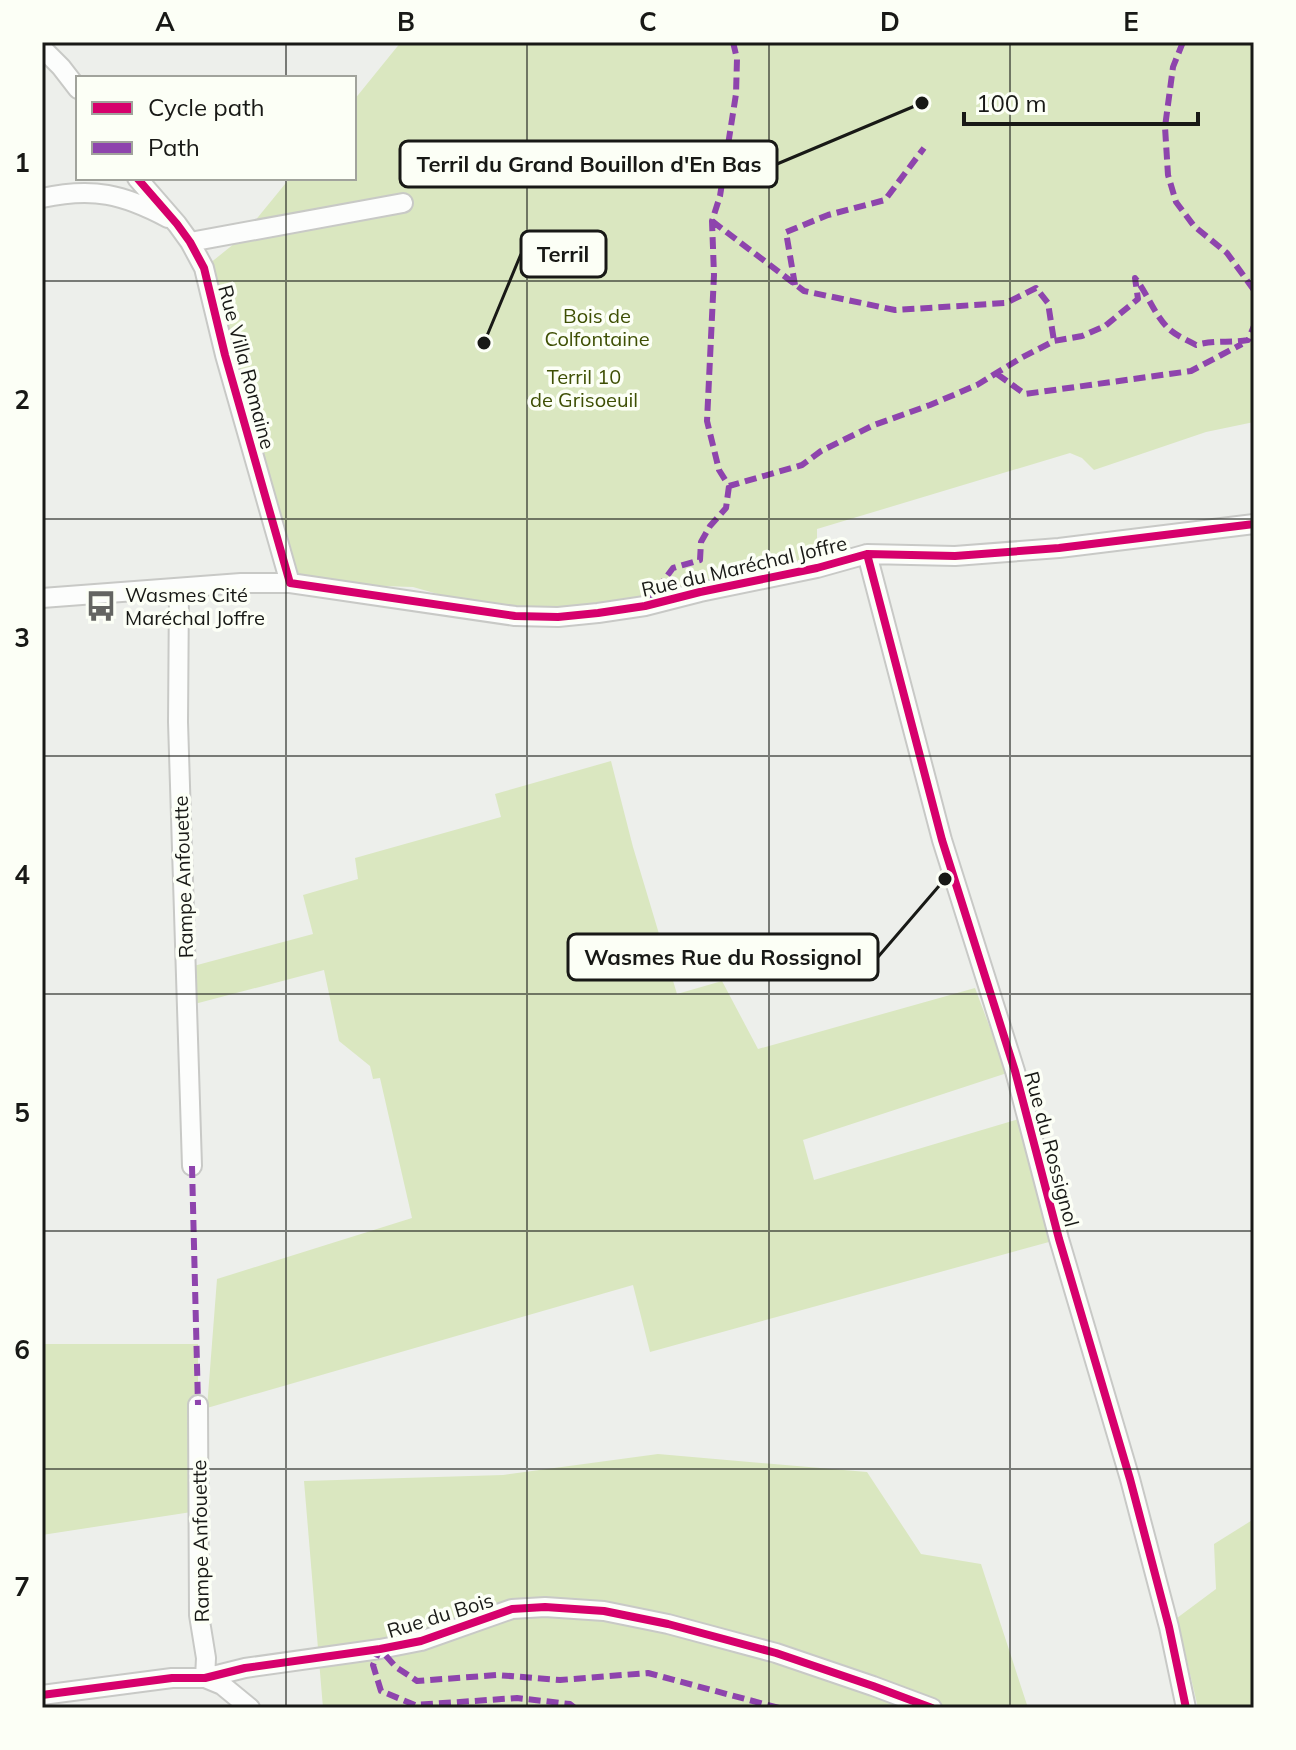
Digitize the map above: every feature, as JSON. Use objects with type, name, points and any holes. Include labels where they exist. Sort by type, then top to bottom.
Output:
[{"type":"street","points":[[42,48],[76,86]]},
{"type":"street","name":"Rue Villa Romaine","points":[[139,180],[177,224],[204,268],[225,355],[290,583]]},
{"type":"street","points":[[42,198],[90,192],[120,197],[177,224]]},
{"type":"street","points":[[190,242],[403,203]]},
{"type":"street","name":"Rue du Maréchal Joffre","points":[[42,598],[241,583],[290,583],[515,616],[558,617],[645,606],[867,554],[955,556],[1059,548],[1254,524]]},
{"type":"street","name":"Rue du Rossignol","points":[[867,554],[942,840],[1015,1071],[1059,1239],[1130,1479],[1169,1627],[1186,1708]]},
{"type":"street","name":"Rampe Anfouette","points":[[179,588],[178,722],[192,1166]]},
{"type":"street","name":"Rampe Anfouette","points":[[198,1405],[199,1615],[206,1658],[205,1678]]},
{"type":"street","name":"Rue du Bois","points":[[42,1695],[172,1678],[205,1678],[245,1668],[380,1649],[421,1641],[512,1609],[545,1607],[604,1611],[668,1624],[776,1653],[932,1708]]},
{"type":"street","points":[[205,1678],[222,1685],[250,1708]]},
{"type":"green space","name":"Bois de Colfontaine","points":[[401,42],[1254,42],[1254,422],[1206,432],[1094,470],[1082,458],[1070,453],[817,529],[817,568],[761,580],[515,616],[413,587],[290,583],[204,268],[240,239],[288,180],[356,180],[356,98]]},
{"type":"green space","points":[[611,761],[677,994],[722,981],[758,1049],[975,988],[1007,1073],[803,1140],[814,1180],[1019,1119],[1049,1242],[650,1352],[633,1285],[207,1408],[217,1279],[412,1218],[380,1078],[373,1079],[370,1066],[339,1041],[324,970],[187,1006],[186,968],[313,934],[303,895],[358,879],[355,858],[501,817],[495,794]]},
{"type":"green space","points":[[42,1344],[198,1344],[198,1511],[42,1535]]},
{"type":"green space","points":[[658,1454],[867,1472],[921,1554],[981,1564],[1028,1708],[323,1708],[304,1481],[503,1475]]},
{"type":"green space","points":[[1254,1519],[1254,1708],[1198,1708],[1177,1618],[1216,1589],[1214,1544]]},
{"type":"marked path","points":[[733,42],[737,59],[736,94],[720,196],[712,221],[714,275],[707,421],[719,470],[729,486],[802,465],[821,451],[874,425],[977,385],[1054,341],[1082,336],[1105,326],[1138,299],[1135,278],[1168,328],[1196,345],[1248,340],[1254,326]]},
{"type":"marked path","points":[[1183,42],[1173,67],[1165,127],[1168,175],[1176,202],[1194,226],[1227,253],[1254,290]]},
{"type":"marked path","points":[[795,285],[786,232],[828,215],[885,200],[924,148]]},
{"type":"marked path","points":[[712,221],[804,291],[895,310],[1006,303],[1036,288],[1048,303],[1054,341]]},
{"type":"marked path","points":[[997,374],[1025,394],[1191,371],[1242,344]]},
{"type":"marked path","points":[[646,604],[673,568],[700,560],[701,542],[726,508],[729,486]]},
{"type":"marked path","points":[[192,1166],[198,1405]]},
{"type":"marked path","points":[[575,1708],[570,1704],[517,1698],[415,1705],[381,1691],[373,1665],[380,1649],[396,1667],[417,1681],[497,1675],[560,1680],[648,1673],[779,1708]]},
{"type":"cycle path","points":[[139,180],[177,224],[204,268],[225,355],[290,583],[515,616],[558,617],[645,606],[867,554],[955,556],[1059,548],[1254,524]]},
{"type":"cycle path","points":[[867,554],[942,840],[1015,1071],[1059,1239],[1130,1479],[1169,1627],[1186,1708]]},
{"type":"cycle path","points":[[42,1695],[172,1678],[205,1678],[245,1668],[380,1649],[421,1641],[512,1609],[545,1607],[604,1611],[668,1624],[776,1653],[932,1708]]},
{"type":"place","name":"Terril du Grand Bouillon d'En Bas","points":[[922,103]]},
{"type":"place","name":"Terril","points":[[484,343]]},
{"type":"place","name":"Wasmes Cité Maréchal Joffre","points":[[101,606]]},
{"type":"place","name":"Wasmes Rue du Rossignol","points":[[945,879]]},
{"type":"park label","name":"Terril 10 de Grisoeuil","points":[[584,388]]}]
